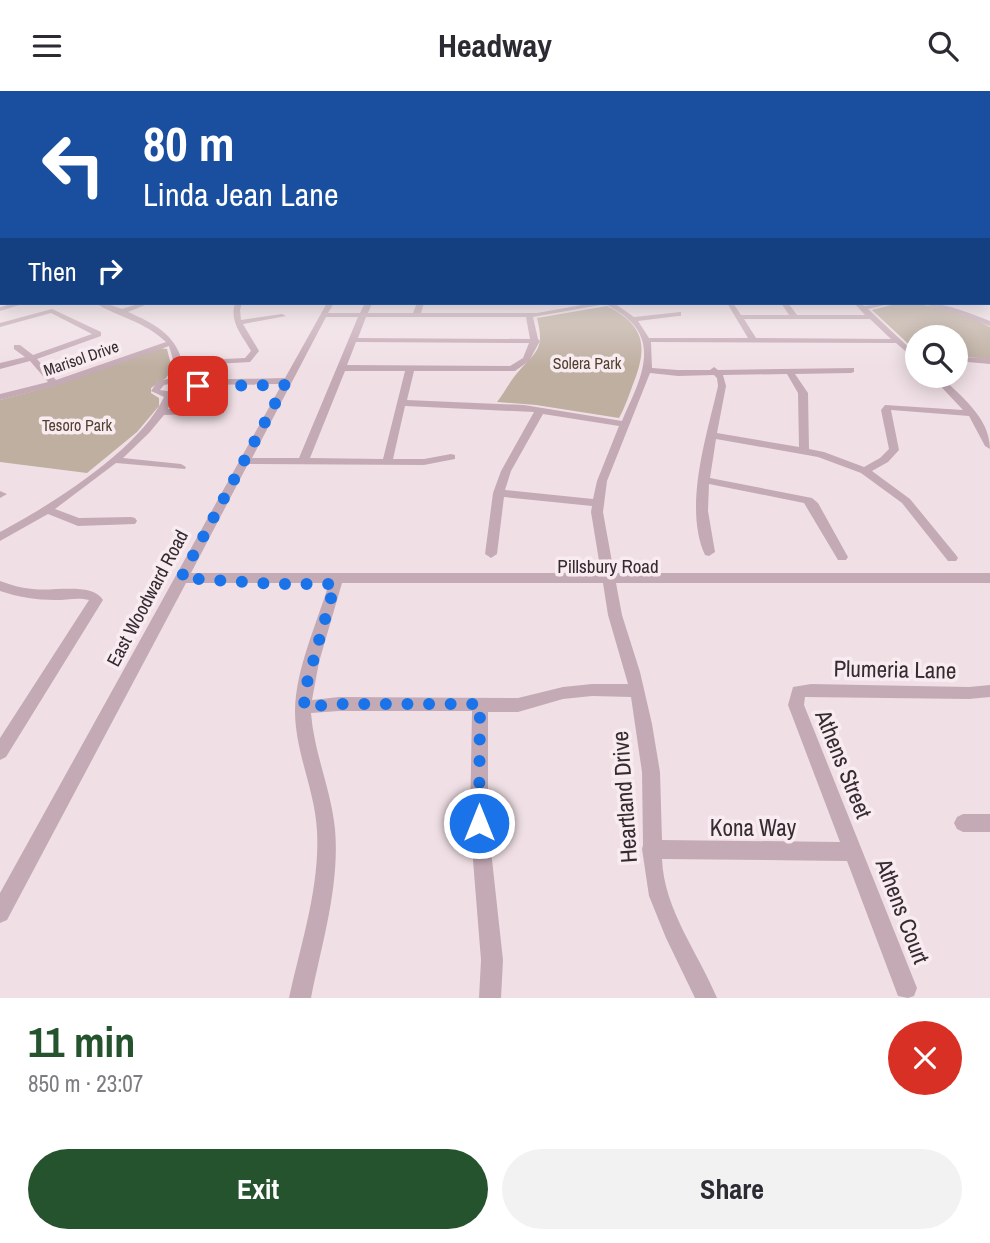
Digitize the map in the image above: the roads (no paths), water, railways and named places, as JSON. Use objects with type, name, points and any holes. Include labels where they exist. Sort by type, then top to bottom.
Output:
[{"type":"street","points":[[104,305],[152,327],[171,342],[179,364],[176,379]]},
{"type":"street","points":[[121,312],[141,305]]},
{"type":"street","points":[[179,364],[250,359],[255,351],[238,323],[235,311],[237,305]]},
{"type":"street","name":"East Woodward Road","points":[[0,913],[329,305]]},
{"type":"street","points":[[303,461],[342,368],[359,316],[367,305]]},
{"type":"street","points":[[416,316],[419,305]]},
{"type":"street","points":[[471,316],[473,305]]},
{"type":"street","points":[[545,305],[555,312]]},
{"type":"street","points":[[322,316],[529,316],[595,305]]},
{"type":"street","points":[[499,493],[597,503],[602,481],[647,370],[650,353],[647,341],[632,319],[609,305]]},
{"type":"street","points":[[731,305],[754,341]]},
{"type":"street","points":[[786,305],[795,317]]},
{"type":"street","points":[[860,305],[905,347]]},
{"type":"street","points":[[934,305],[953,309],[990,324]]},
{"type":"street","points":[[0,325],[45,312],[55,312],[98,334],[96,337],[32,358],[0,366]]},
{"type":"street","points":[[632,319],[678,314]]},
{"type":"street","points":[[238,323],[282,316]]},
{"type":"street","points":[[342,368],[512,369],[524,361],[536,341],[535,328],[529,316]]},
{"type":"street","points":[[740,317],[873,317]]},
{"type":"street","points":[[352,340],[536,341]]},
{"type":"street","points":[[647,341],[898,341]]},
{"type":"street","name":"Marisol Drive","points":[[0,397],[54,383],[171,342]]},
{"type":"street","points":[[17,347],[32,358],[54,383]]},
{"type":"street","points":[[968,360],[990,361]]},
{"type":"street","points":[[387,462],[410,368]]},
{"type":"street","points":[[647,370],[678,373],[714,370],[851,370]]},
{"type":"street","points":[[709,552],[701,519],[705,480],[722,386],[721,378],[714,370]]},
{"type":"street","points":[[789,370],[803,393],[804,450]]},
{"type":"street","points":[[188,385],[176,379],[165,381],[155,388],[160,394],[170,394],[188,385],[287,383]]},
{"type":"street","points":[[947,388],[972,413],[990,446]]},
{"type":"street","points":[[0,537],[48,510],[113,460],[151,425],[170,394]]},
{"type":"street","points":[[401,403],[540,410],[625,424]]},
{"type":"street","points":[[865,471],[884,460],[894,450],[886,410],[888,407],[972,413]]},
{"type":"street","points":[[491,554],[499,493],[506,471],[540,410]]},
{"type":"street","points":[[161,412],[221,411]]},
{"type":"street","points":[[713,435],[804,450],[865,471],[906,501],[951,558]]},
{"type":"street","points":[[245,461],[424,462],[451,457]]},
{"type":"street","points":[[113,460],[181,467]]},
{"type":"street","points":[[705,480],[808,500],[842,557]]},
{"type":"street","name":"Heartland Drive","points":[[597,503],[615,615],[637,691],[652,772],[652,849],[659,896],[706,998]]},
{"type":"street","points":[[48,510],[78,521],[131,521]]},
{"type":"street","name":"Pillsbury Road","points":[[181,578],[276,584],[336,581],[990,586]]},
{"type":"street","name":"Pillsbury Road","points":[[609,582],[990,578]]},
{"type":"street","points":[[300,998],[322,888],[327,833],[324,809],[304,733],[305,690],[336,581]]},
{"type":"street","points":[[0,587],[26,594],[86,593],[94,597],[93,607],[0,752]]},
{"type":"street","name":"Plumeria Lane","points":[[798,692],[811,689],[969,693],[990,691]]},
{"type":"street","points":[[304,707],[339,704],[518,705],[539,697],[592,690],[637,691]]},
{"type":"street","name":"Athens Street","points":[[798,692],[796,705],[855,852]]},
{"type":"street","points":[[480,704],[479,823],[492,960],[490,998]]},
{"type":"street","points":[[964,823],[990,823]]},
{"type":"street","name":"Kona Way","points":[[652,849],[855,852]]},
{"type":"street","name":"Athens Court","points":[[855,852],[906,988]]},
{"type":"park label","name":"Solera Park","points":[[587,363]]},
{"type":"park label","name":"Tesoro Park","points":[[77,425]]}]
